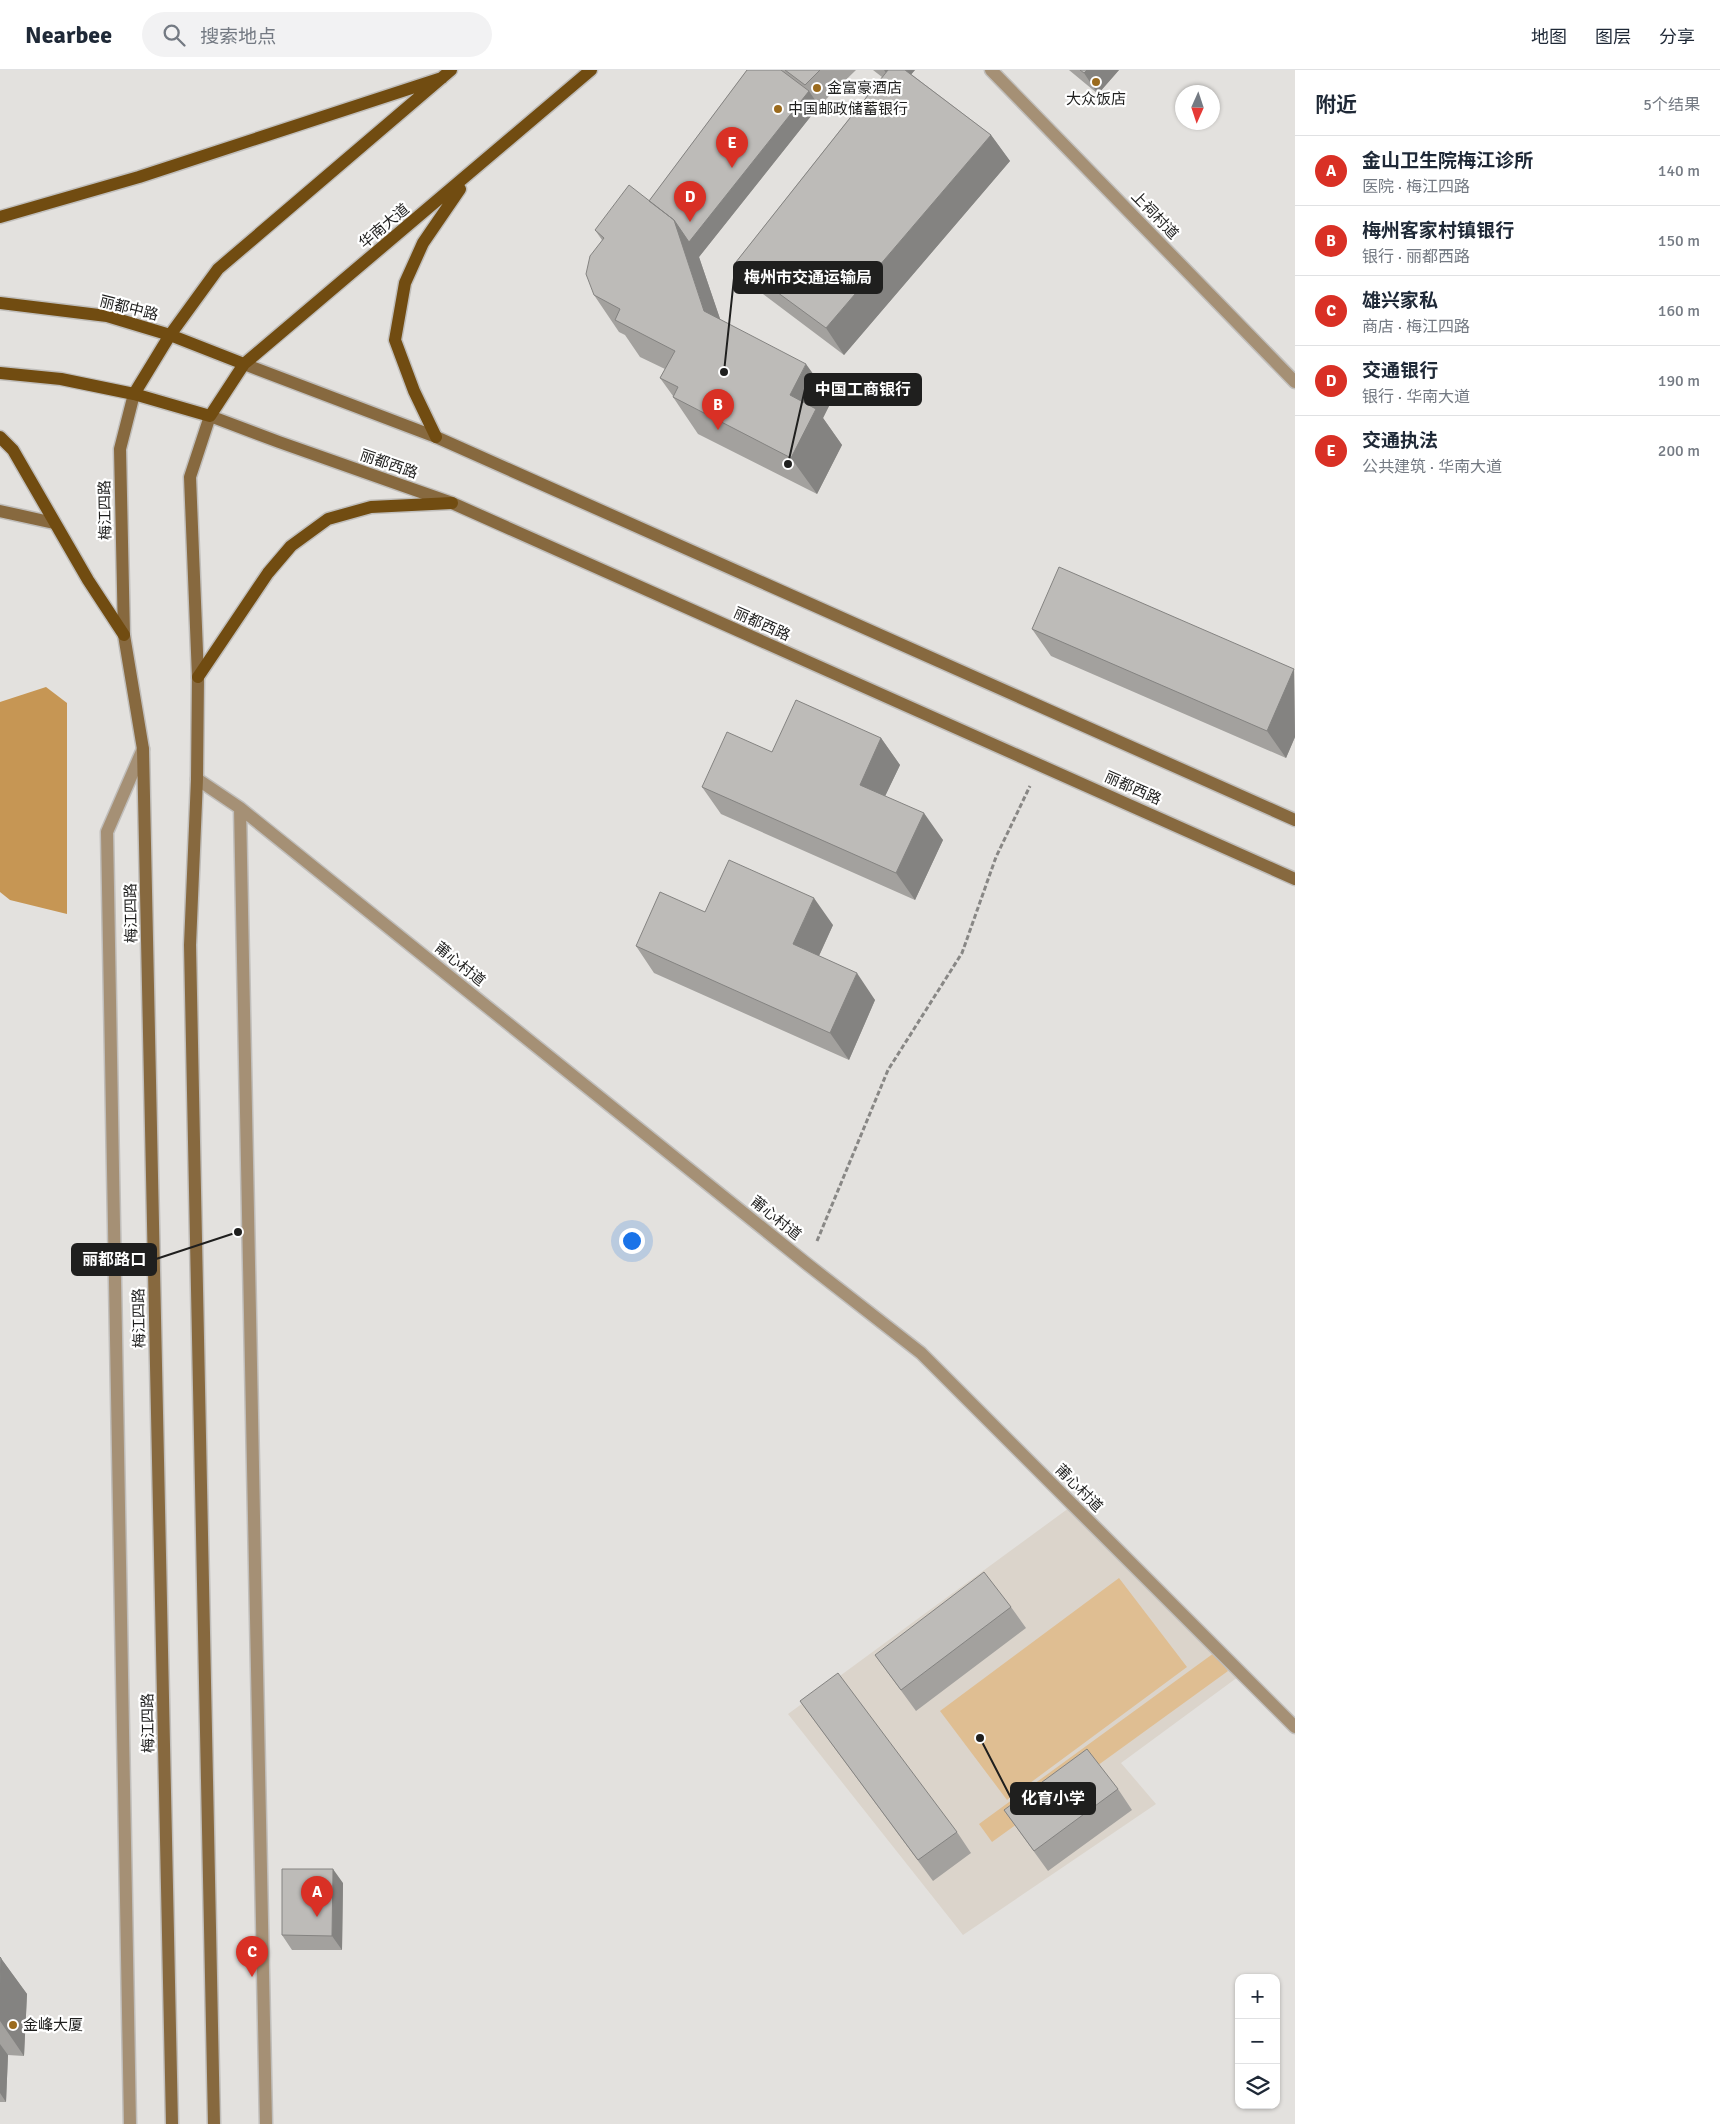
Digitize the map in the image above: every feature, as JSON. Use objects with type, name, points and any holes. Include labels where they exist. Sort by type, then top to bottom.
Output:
[{"type":"main road","name":"华南大道","points":[[210,416],[244,364],[591,70]]},
{"type":"main road","points":[[0,217],[139,177],[446,74]]},
{"type":"main road","points":[[134,394],[170,335],[218,269],[446,74]]},
{"type":"main road","points":[[436,437],[414,391],[395,340],[405,283],[423,243],[470,174]]},
{"type":"main road","name":"丽都中路","points":[[0,303],[107,316],[170,335],[244,364]]},
{"type":"main road","points":[[244,364],[436,437],[1295,820]]},
{"type":"main road","points":[[0,374],[61,379],[134,394],[210,416],[190,477],[198,677],[197,779],[190,945],[214,2124]]},
{"type":"main road","name":"梅江四路","points":[[134,394],[120,450],[124,635],[143,749],[172,2124]]},
{"type":"main road","name":"丽都西路","points":[[210,416],[452,503],[1295,879]]},
{"type":"main road","points":[[0,437],[13,450],[54,523],[124,635]]},
{"type":"main road","points":[[198,677],[268,573],[291,546],[328,519],[371,507],[452,503]]},
{"type":"main road","points":[[0,511],[54,523]]},
{"type":"street","name":"上祠村道","points":[[991,70],[1295,382]]},
{"type":"street","points":[[130,2124],[107,832],[143,749]]},
{"type":"street","name":"莆心村道","points":[[197,779],[240,808],[807,1264],[921,1353],[1295,1727]]},
{"type":"street","points":[[240,808],[266,2124]]},
{"type":"path","points":[[807,1264],[888,1070],[962,953],[996,856],[1032,782]]},
{"type":"shaded area","points":[[46,687],[67,703],[67,914],[10,900],[0,892],[0,702]]},
{"type":"shaded area","points":[[1073,1505],[1242,1674],[1121,1763],[1156,1804],[963,1935],[788,1714]]},
{"type":"shaded area","points":[[1119,1578],[1187,1667],[1007,1800],[940,1711]]},
{"type":"shaded area","points":[[1214,1653],[1228,1671],[992,1842],[979,1824]]},
{"type":"building","points":[[747,70],[781,70],[809,91],[689,242],[674,220],[649,201]]},
{"type":"building","points":[[785,70],[820,70],[805,85]]},
{"type":"building","points":[[888,70],[905,70],[991,135],[826,328],[736,262]]},
{"type":"building","points":[[629,185],[674,220],[704,311],[806,364],[790,395],[816,409],[791,458],[673,397],[678,387],[660,378],[675,351],[615,320],[620,309],[594,295],[586,274],[590,256],[604,238],[595,230]]},
{"type":"building","points":[[1059,567],[1294,669],[1267,731],[1032,629]]},
{"type":"building","points":[[796,700],[881,738],[860,785],[924,813],[896,873],[702,787],[727,732],[772,752]]},
{"type":"building","points":[[729,860],[814,898],[793,944],[857,973],[830,1033],[636,946],[660,892],[705,912]]},
{"type":"building","points":[[984,1572],[1011,1607],[901,1690],[875,1655]]},
{"type":"building","points":[[838,1673],[957,1832],[918,1860],[800,1701]]},
{"type":"building","points":[[1087,1749],[1118,1789],[1034,1851],[1004,1810]]},
{"type":"building","points":[[282,1869],[333,1869],[332,1936],[282,1935]]},
{"type":"place","name":"大众饭店","points":[[1096,82]]},
{"type":"place","name":"金富豪酒店","points":[[817,88]]},
{"type":"place","name":"中国邮政储蓄银行","points":[[778,109]]},
{"type":"place","name":"交通执法","points":[[732,168]]},
{"type":"place","name":"交通银行","points":[[690,222]]},
{"type":"place","name":"梅州市交通运输局","points":[[724,372]]},
{"type":"place","name":"梅州客家村镇银行","points":[[718,430]]},
{"type":"place","name":"中国工商银行","points":[[788,464]]},
{"type":"place","name":"丽都路口","points":[[238,1232]]},
{"type":"place","name":"化育小学","points":[[980,1738]]},
{"type":"place","name":"金山卫生院梅江诊所","points":[[317,1917]]},
{"type":"place","name":"雄兴家私","points":[[252,1977]]},
{"type":"place","name":"金峰大厦","points":[[13,2025]]}]
